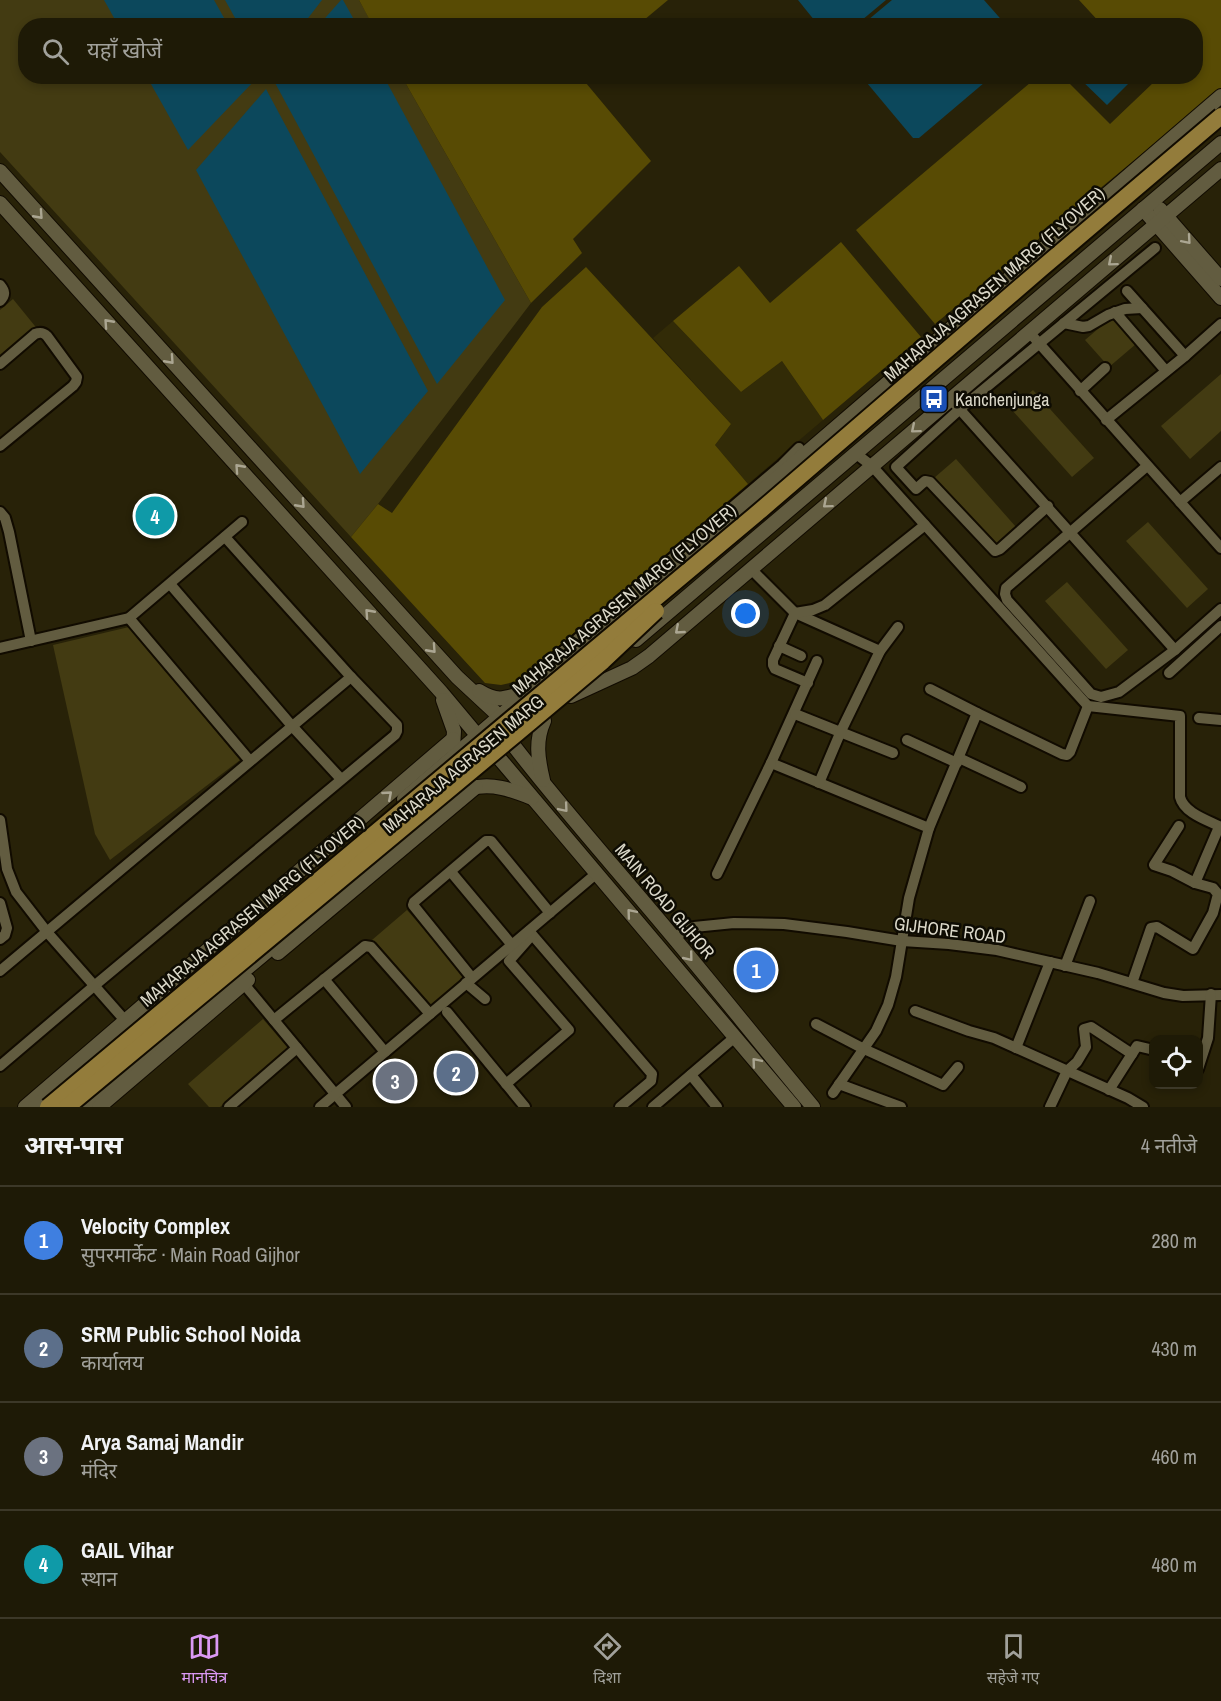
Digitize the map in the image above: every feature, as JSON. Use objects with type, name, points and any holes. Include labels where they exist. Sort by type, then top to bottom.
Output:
[{"type":"main road","name":"MAHARAJA AGRASEN MARG (FLYOVER)","points":[[48,1107],[752,518],[1221,116]]},
{"type":"main road","name":"MAHARAJA AGRASEN MARG (FLYOVER)","points":[[67,1107],[603,661],[682,588],[1221,130]]},
{"type":"street","name":"MAHARAJA AGRASEN MARG","points":[[35,1107],[78,1072],[128,1024],[316,873],[441,767],[1221,94]]},
{"type":"street","points":[[817,436],[1221,94]]},
{"type":"street","name":"MAHARAJA AGRASEN MARG","points":[[81,1107],[98,1100],[240,980],[336,894],[544,721],[739,551],[1221,143]]},
{"type":"street","points":[[1048,506],[1000,549],[994,550],[930,482],[926,481],[916,489],[896,469],[896,466],[955,404],[1029,333],[1221,170]]},
{"type":"street","points":[[2,179],[463,682],[499,716]]},
{"type":"street","points":[[0,203],[441,692],[477,735]]},
{"type":"street","points":[[1148,205],[1221,298]]},
{"type":"street","points":[[0,220],[5,220],[23,229]]},
{"type":"street","points":[[1161,220],[1221,279]]},
{"type":"street","points":[[571,696],[632,668],[649,656],[872,466],[1039,345],[1155,248]]},
{"type":"street","points":[[0,285],[5,293],[0,301]]},
{"type":"street","points":[[1127,291],[1185,356]]},
{"type":"street","points":[[1065,323],[1089,326],[1115,312],[1142,308]]},
{"type":"street","points":[[1115,312],[1166,371]]},
{"type":"street","points":[[1106,420],[1221,324]]},
{"type":"street","points":[[0,364],[34,334],[44,333],[77,377],[73,386],[0,446]]},
{"type":"street","points":[[1029,333],[1221,548]]},
{"type":"street","points":[[914,361],[934,386]]},
{"type":"street","points":[[1080,391],[1106,368]]},
{"type":"street","points":[[955,404],[1175,650]]},
{"type":"street","points":[[546,676],[554,659],[799,448]]},
{"type":"street","points":[[855,453],[872,466],[1088,706],[1180,716],[1180,797],[1182,804],[1186,809],[1220,827],[1195,883]]},
{"type":"street","points":[[1147,466],[1006,588],[1007,600],[1091,694],[1101,697],[1119,692],[1175,650],[1221,609]]},
{"type":"street","points":[[1180,502],[1221,467]]},
{"type":"street","points":[[0,512],[5,518],[9,532],[31,641]]},
{"type":"street","points":[[0,648],[129,618],[242,522]]},
{"type":"street","points":[[795,613],[825,605],[925,525]]},
{"type":"street","points":[[719,526],[739,551]]},
{"type":"street","points":[[0,1066],[397,731],[397,725],[225,537]]},
{"type":"street","points":[[751,568],[795,613],[880,651]]},
{"type":"street","points":[[170,584],[292,726],[341,779]]},
{"type":"street","points":[[795,613],[773,660],[773,665],[776,669],[808,683]]},
{"type":"street","points":[[129,618],[250,761]]},
{"type":"street","points":[[1169,673],[1221,626]]},
{"type":"street","points":[[819,783],[841,731],[880,651],[898,627]]},
{"type":"street","points":[[779,646],[801,656]]},
{"type":"street","points":[[717,874],[795,714],[817,661]]},
{"type":"street","points":[[0,971],[351,677]]},
{"type":"street","points":[[463,682],[489,698],[499,699],[530,690]]},
{"type":"street","points":[[930,689],[1067,755],[1088,706]]},
{"type":"street","points":[[441,692],[454,731],[453,749],[441,767]]},
{"type":"street","points":[[1199,718],[1216,719],[1221,710]]},
{"type":"street","points":[[901,1107],[836,1089],[876,1031],[888,1005],[896,977],[909,898],[929,828],[977,713]]},
{"type":"street","points":[[795,714],[893,753]]},
{"type":"street","points":[[544,721],[539,731],[538,755],[545,786]]},
{"type":"street","points":[[25,1107],[128,1024],[453,739]]},
{"type":"street","points":[[907,740],[1021,787]]},
{"type":"street","name":"MAIN ROAD GIJHOR","points":[[514,746],[813,1107]]},
{"type":"street","name":"MAIN ROAD GIJHOR","points":[[499,759],[794,1107]]},
{"type":"street","points":[[771,763],[929,828]]},
{"type":"street","points":[[346,1107],[240,980],[476,786]]},
{"type":"street","points":[[459,791],[476,786],[508,789],[534,799]]},
{"type":"street","points":[[0,820],[4,871],[16,892],[47,932],[128,1024]]},
{"type":"street","points":[[1132,983],[1150,928],[1157,927],[1193,949],[1213,914],[1218,894],[1213,888],[1195,883],[1154,865],[1179,826]]},
{"type":"street","points":[[485,999],[414,908],[414,902],[486,841],[491,841],[550,913]]},
{"type":"street","points":[[451,872],[512,945]]},
{"type":"street","points":[[316,873],[336,894]]},
{"type":"street","points":[[506,1084],[569,1030],[509,961],[530,933],[550,913],[597,873]]},
{"type":"street","points":[[1065,966],[1090,901]]},
{"type":"street","points":[[0,903],[7,928],[5,936],[0,939]]},
{"type":"street","name":"GIJHORE ROAD","points":[[673,938],[694,927],[734,923],[774,923],[847,932],[902,942],[949,944],[997,950],[1098,973],[1183,996],[1216,995]]},
{"type":"street","points":[[320,1107],[512,945],[530,933]]},
{"type":"street","points":[[530,933],[652,1074],[651,1081],[620,1107]]},
{"type":"street","points":[[274,1020],[368,945],[430,1014]]},
{"type":"street","points":[[1016,1048],[1050,962]]},
{"type":"street","points":[[324,979],[385,1052]]},
{"type":"street","points":[[1203,1054],[1216,995]]},
{"type":"street","points":[[915,1011],[994,1038],[1143,1107]]},
{"type":"street","points":[[447,1012],[525,1107]]},
{"type":"street","points":[[816,1024],[943,1085],[958,1067]]},
{"type":"street","points":[[1050,1107],[1067,1071],[1077,1062],[1086,1047],[1084,1029],[1091,1027],[1132,1054]]},
{"type":"street","points":[[653,1107],[735,1037]]},
{"type":"street","points":[[1109,1090],[1137,1046],[1149,1049]]},
{"type":"street","points":[[229,1107],[297,1048]]},
{"type":"street","points":[[78,1072],[98,1100]]},
{"type":"street","points":[[691,1075],[717,1107]]},
{"type":"shaded area","points":[[0,0],[359,0],[369,18],[18,18],[18,84],[406,84],[531,303],[351,537],[0,152]]},
{"type":"shaded area","points":[[359,0],[668,0],[646,18],[369,18]]},
{"type":"shaded area","points":[[1079,0],[1221,0],[1221,89],[935,324],[856,230],[1029,84],[1070,84],[1110,124],[1152,84],[1203,84],[1203,18],[1096,18]]},
{"type":"shaded area","points":[[406,84],[587,84],[651,161],[573,239],[582,253],[531,303]]},
{"type":"shaded area","points":[[841,242],[921,337],[823,420],[782,361],[741,392],[673,321],[739,266],[770,303]]},
{"type":"shaded area","points":[[586,267],[731,424],[715,445],[748,484],[518,681],[501,685],[485,683],[351,537],[378,504],[392,513],[542,307]]},
{"type":"shaded area","points":[[13,299],[39,331],[0,363],[0,310]]},
{"type":"shaded area","points":[[1112,317],[1136,344],[1109,367],[1085,340]]},
{"type":"shaded area","points":[[673,321],[741,392],[782,361],[823,420],[748,484],[715,445],[731,424],[653,338]]},
{"type":"shaded area","points":[[1221,374],[1221,431],[1190,459],[1161,426]]},
{"type":"shaded area","points":[[1033,390],[1094,458],[1072,477],[1011,409]]},
{"type":"shaded area","points":[[956,459],[1016,527],[995,546],[934,478]]},
{"type":"shaded area","points":[[1148,522],[1208,589],[1187,608],[1126,541]]},
{"type":"shaded area","points":[[1067,582],[1128,650],[1106,669],[1045,601]]},
{"type":"shaded area","points":[[129,627],[240,760],[110,860],[95,834],[53,645]]},
{"type":"shaded area","points":[[407,910],[466,977],[431,1007],[372,940]]},
{"type":"shaded area","points":[[263,1019],[288,1048],[220,1107],[209,1107],[188,1084]]},
{"type":"water","points":[[104,0],[214,0],[224,18],[114,18]]},
{"type":"water","points":[[225,0],[322,0],[308,18],[235,18]]},
{"type":"water","points":[[343,0],[353,18],[325,18]]},
{"type":"water","points":[[798,0],[886,0],[864,18],[813,18]]},
{"type":"water","points":[[892,0],[984,0],[1000,18],[870,18]]},
{"type":"water","points":[[151,84],[251,84],[188,150]]},
{"type":"water","points":[[276,84],[388,84],[505,300],[437,384]]},
{"type":"water","points":[[868,84],[983,84],[919,138],[913,138]]},
{"type":"water","points":[[1085,84],[1128,84],[1107,105]]},
{"type":"water","points":[[266,89],[428,391],[360,474],[196,170]]},
{"type":"place","name":"Kanchenjunga","points":[[934,399]]},
{"type":"place","name":"GAIL Vihar","points":[[155,516]]},
{"type":"place","name":"Velocity Complex","points":[[756,970]]},
{"type":"place","name":"SRM Public School Noida","points":[[456,1073]]},
{"type":"place","name":"Arya Samaj Mandir","points":[[395,1081]]}]
